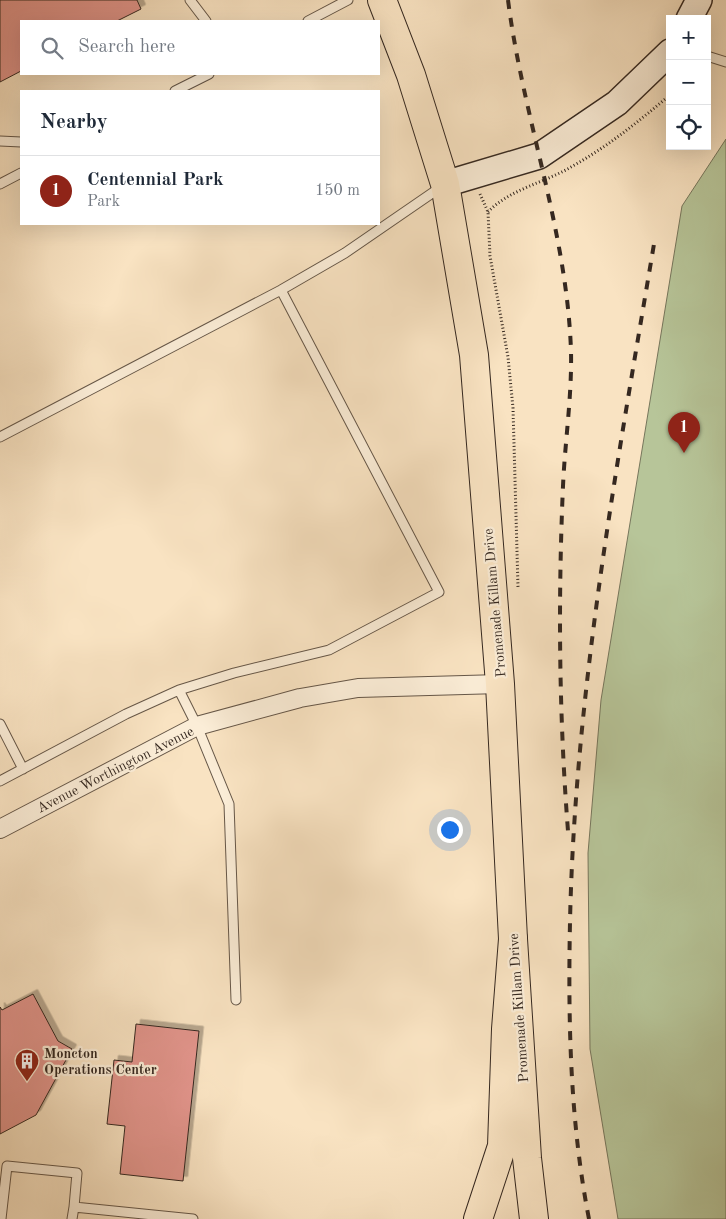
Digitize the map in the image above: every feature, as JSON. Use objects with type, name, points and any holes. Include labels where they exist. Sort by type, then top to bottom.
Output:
[{"type":"main road","name":"Promenade Killam Drive","points":[[382,0],[411,75],[445,184],[474,356],[500,684],[513,939],[527,1158],[534,1219]]},
{"type":"main road","points":[[692,15],[699,0]]},
{"type":"main road","points":[[445,184],[539,156],[616,104],[666,56]]},
{"type":"main road","points":[[478,1219],[502,1146],[506,1029],[513,939]]},
{"type":"street","name":"Avenue Worthington Avenue","points":[[0,829],[197,726],[300,698],[358,688],[500,684]]},
{"type":"lane","points":[[190,0],[205,20]]},
{"type":"lane","points":[[310,20],[348,0]]},
{"type":"lane","points":[[711,57],[726,62]]},
{"type":"lane","points":[[177,90],[206,75]]},
{"type":"lane","points":[[0,141],[20,142]]},
{"type":"lane","points":[[0,184],[20,174]]},
{"type":"lane","points":[[0,437],[281,290],[345,253],[445,184]]},
{"type":"lane","points":[[0,781],[126,714],[179,690],[234,672],[329,650],[439,592],[281,290]]},
{"type":"lane","points":[[179,690],[197,726],[229,804],[236,1000]]},
{"type":"lane","points":[[0,724],[24,768]]},
{"type":"lane","points":[[1,1219],[7,1166],[78,1173],[72,1219]]},
{"type":"lane","points":[[74,1207],[193,1219]]},
{"type":"path","points":[[488,212],[508,196],[571,168],[625,133],[666,98]]},
{"type":"green space","points":[[726,139],[726,1219],[618,1219],[590,1049],[588,853],[601,700],[682,206]]},
{"type":"building","points":[[0,0],[137,0],[141,9],[119,20],[20,20],[20,72],[0,82]]},
{"type":"building","name":"Moncton Operations Center","points":[[33,994],[58,1041],[72,1049],[36,1115],[0,1134],[0,1007],[2,1010]]},
{"type":"building","points":[[136,1024],[199,1031],[183,1181],[120,1174],[125,1126],[107,1124],[114,1060],[132,1062]]},
{"type":"railway","points":[[508,0],[524,88],[562,262],[568,306],[571,351],[570,385],[563,486],[560,572],[561,701],[568,831]]},
{"type":"railway","points":[[589,1219],[574,1109],[570,1034],[569,959],[574,836],[580,750],[600,578],[655,238]]},
{"type":"place","name":"Centennial Park","points":[[684,453]]},
{"type":"place","name":"Moncton Operations Center","points":[[27,1082]]}]
